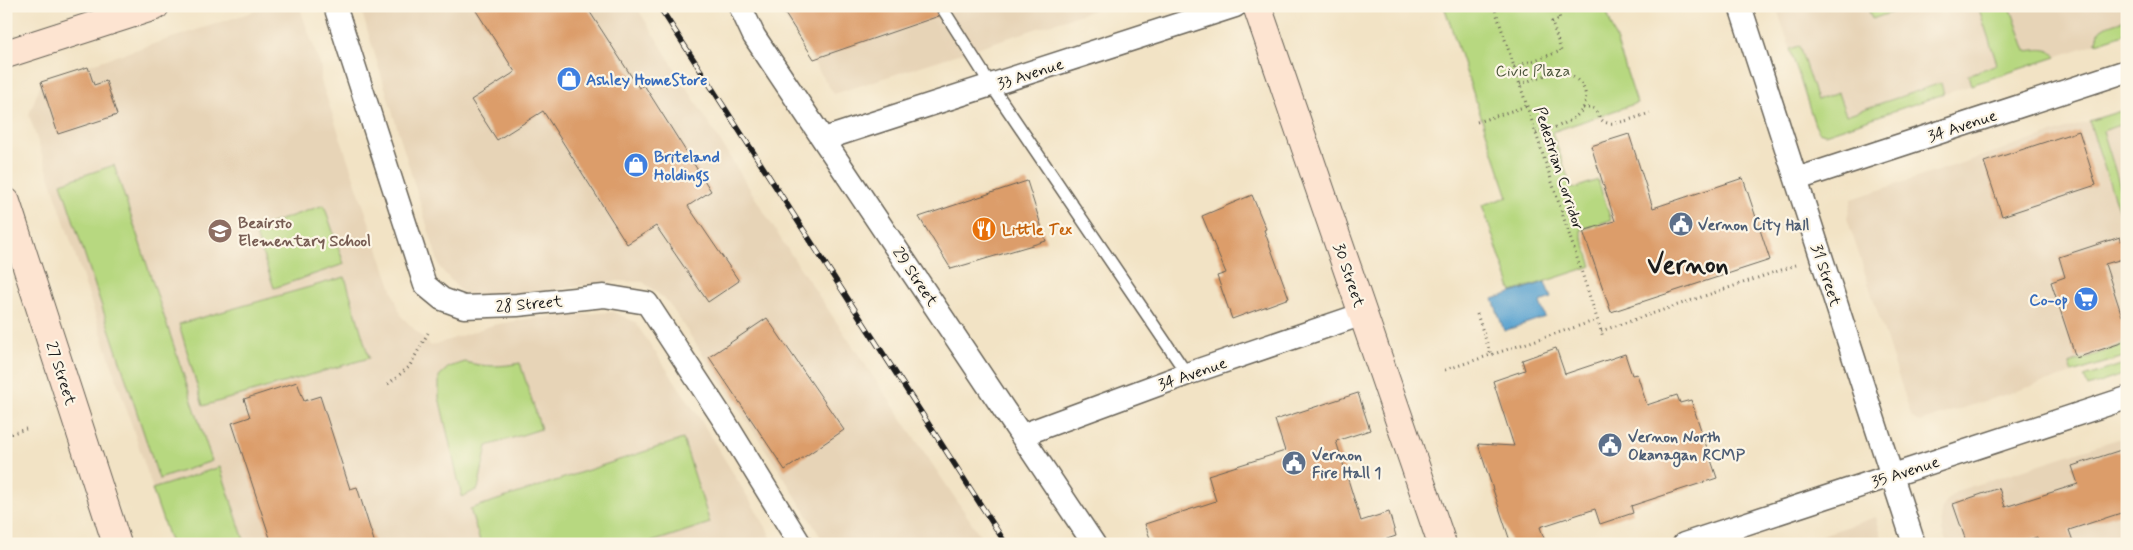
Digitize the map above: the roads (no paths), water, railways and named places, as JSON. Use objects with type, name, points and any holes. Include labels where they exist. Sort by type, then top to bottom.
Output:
[{"type":"street","points":[[6,54],[155,6]]},
{"type":"street","name":"28 Street","points":[[335,6],[425,285],[442,299],[464,307],[517,305],[604,296],[647,303],[723,419],[800,544]]},
{"type":"street","name":"29 Street","points":[[740,6],[754,36],[1094,544]]},
{"type":"street","name":"33 Avenue","points":[[824,139],[1235,6]]},
{"type":"street","name":"30 Street","points":[[1257,6],[1442,544]]},
{"type":"street","name":"31 Street","points":[[1740,6],[1914,544]]},
{"type":"street","name":"34 Avenue","points":[[1797,179],[2127,71]]},
{"type":"street","name":"27 Street","points":[[6,202],[117,544]]},
{"type":"street","name":"34 Avenue","points":[[1022,435],[1187,374],[1363,314]]},
{"type":"street","name":"35 Avenue","points":[[1684,544],[2127,398]]},
{"type":"lane","points":[[941,6],[991,85],[1187,374]]},
{"type":"water","points":[[1545,282],[1551,298],[1540,302],[1545,317],[1504,331],[1493,299]]},
{"type":"railway","points":[[659,6],[1006,544]]},
{"type":"place","name":"Ashley HomeStore","points":[[569,79]]},
{"type":"place","name":"Briteland Holdings","points":[[636,165]]},
{"type":"place","name":"Vernon City Hall","points":[[1681,224]]},
{"type":"place","name":"Little Tex","points":[[984,229]]},
{"type":"place","name":"Beairsto Elementary School","points":[[220,231]]},
{"type":"place","name":"Co-op","points":[[2086,299]]},
{"type":"place","name":"Vernon North Okanagan RCMP","points":[[1610,445]]},
{"type":"place","name":"Vernon Fire Hall 1","points":[[1294,463]]},
{"type":"district","name":"Vernon","points":[[1688,264]]},
{"type":"park label","name":"Civic Plaza","points":[[1533,70]]}]
